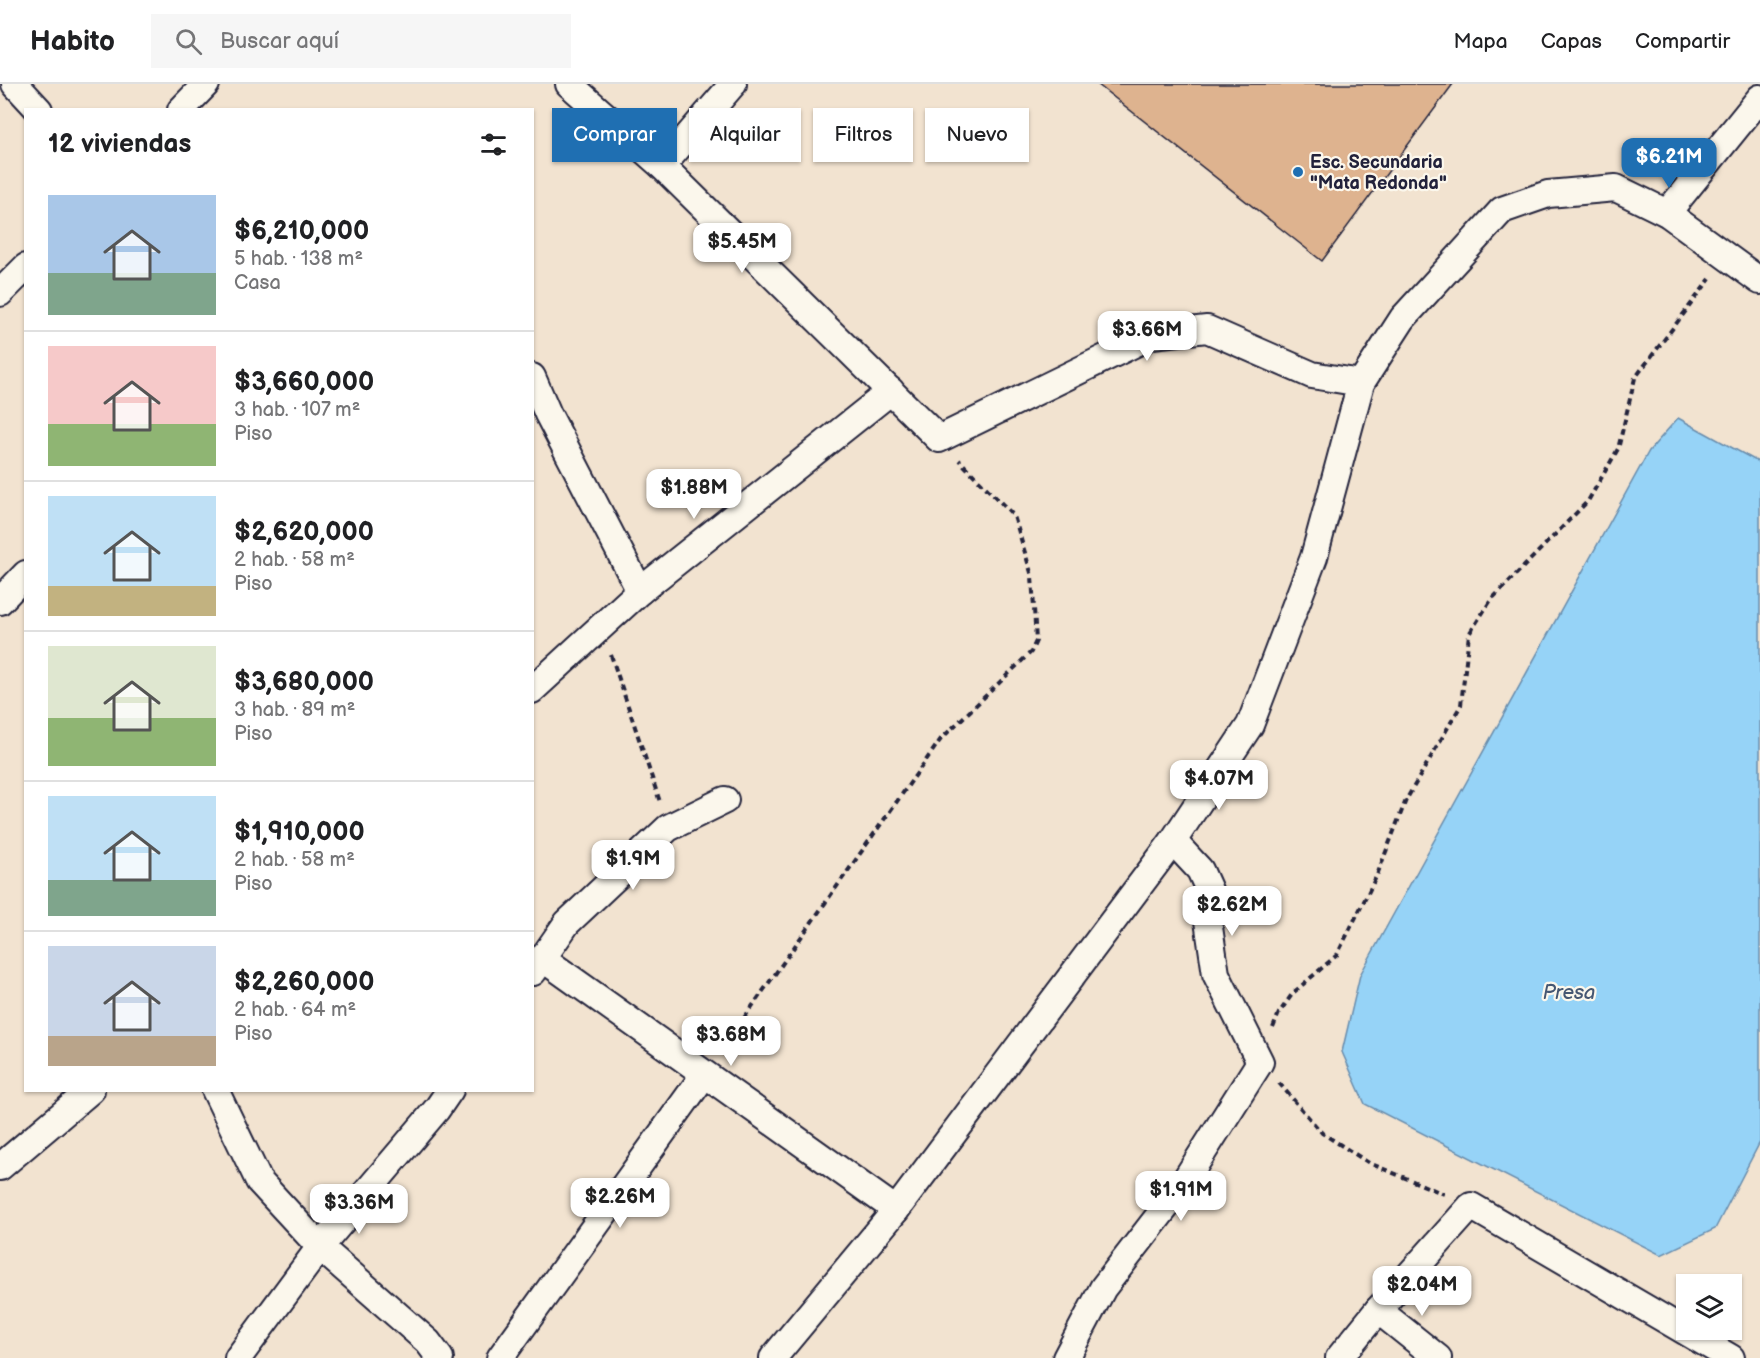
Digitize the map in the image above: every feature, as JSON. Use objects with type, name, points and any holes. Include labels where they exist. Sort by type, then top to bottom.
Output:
[{"type":"street","points":[[15,84],[37,108]]},
{"type":"street","points":[[183,108],[206,84]]},
{"type":"street","points":[[569,84],[662,166],[939,439],[1152,335],[1207,329],[1312,375],[1360,383]]},
{"type":"street","points":[[662,166],[733,84]]},
{"type":"street","points":[[1667,213],[1760,98]]},
{"type":"street","points":[[774,1358],[896,1210],[1173,841],[1250,725],[1314,557],[1360,383],[1403,318],[1502,210],[1548,194],[1616,188],[1667,213],[1760,281]]},
{"type":"street","points":[[0,293],[24,269]]},
{"type":"street","points":[[534,382],[548,414],[640,591]]},
{"type":"street","points":[[534,688],[640,591],[891,391]]},
{"type":"street","points":[[0,601],[24,576]]},
{"type":"street","points":[[725,800],[668,828],[567,923],[537,965],[704,1075],[896,1210]]},
{"type":"street","points":[[1066,1358],[1103,1288],[1179,1190],[1260,1062],[1216,974],[1207,914],[1209,890],[1200,870],[1173,841]]},
{"type":"street","points":[[500,1358],[704,1075]]},
{"type":"street","points":[[0,1167],[89,1092]]},
{"type":"street","points":[[215,1092],[259,1181],[320,1247],[428,1342],[440,1358]]},
{"type":"street","points":[[238,1358],[320,1247],[437,1109],[449,1092]]},
{"type":"street","points":[[1339,1358],[1378,1310],[1471,1206],[1731,1358]]},
{"type":"street","points":[[1378,1310],[1438,1358]]},
{"type":"path","points":[[1471,1206],[1369,1163],[1322,1133],[1260,1062],[1279,1013],[1288,999],[1337,955],[1377,876],[1406,800],[1461,705],[1469,633],[1491,600],[1588,501],[1618,449],[1635,378],[1727,257]]},
{"type":"path","points":[[704,1075],[941,739],[1031,652],[1036,641],[1032,576],[1014,516],[939,439]]},
{"type":"path","points":[[602,626],[668,828]]},
{"type":"water","name":"Presa","points":[[1678,418],[1760,463],[1760,1142],[1715,1229],[1661,1255],[1365,1104],[1342,1052],[1360,975],[1649,451]]},
{"type":"building","name":"Esc. Secundaria \"Mata Redonda\"","points":[[1097,84],[1453,84],[1322,261]]},
{"type":"place","name":"Esc. Secundaria \"Mata Redonda\"","points":[[1298,172]]}]
